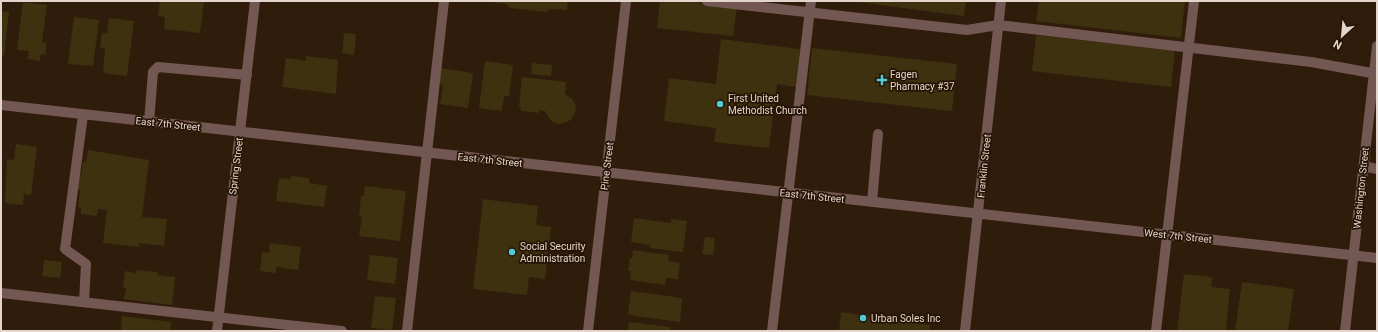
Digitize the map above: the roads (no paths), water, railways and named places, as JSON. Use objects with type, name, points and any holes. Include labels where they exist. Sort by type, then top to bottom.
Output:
[{"type":"street","name":"Spring Street","points":[[217,331],[255,1]]},
{"type":"street","points":[[407,331],[444,1]]},
{"type":"street","name":"Pine Street","points":[[588,331],[626,1]]},
{"type":"street","points":[[706,1],[967,30],[998,25],[1189,46],[1311,62],[1376,73]]},
{"type":"street","points":[[772,331],[811,1]]},
{"type":"street","name":"Franklin Street","points":[[965,331],[979,214],[1001,1]]},
{"type":"street","points":[[1156,331],[1194,1]]},
{"type":"street","name":"Washington Street","points":[[1345,331],[1363,166],[1376,73],[1377,46]]},
{"type":"street","points":[[149,122],[153,72],[158,67],[246,75]]},
{"type":"street","name":"East 7th Street","points":[[1,105],[979,214]]},
{"type":"street","points":[[83,115],[65,249],[86,264],[84,302]]},
{"type":"street","points":[[872,202],[878,134]]},
{"type":"street","points":[[1363,166],[1377,169]]},
{"type":"street","name":"West 7th Street","points":[[979,214],[1377,258]]},
{"type":"street","points":[[1,293],[342,331]]},
{"type":"place","name":"Fagen Pharmacy #37","points":[[882,80]]},
{"type":"place","name":"First United Methodist Church","points":[[720,104]]},
{"type":"place","name":"Social Security Administration","points":[[512,252]]},
{"type":"place","name":"Urban Soles Inc","points":[[863,318]]}]
